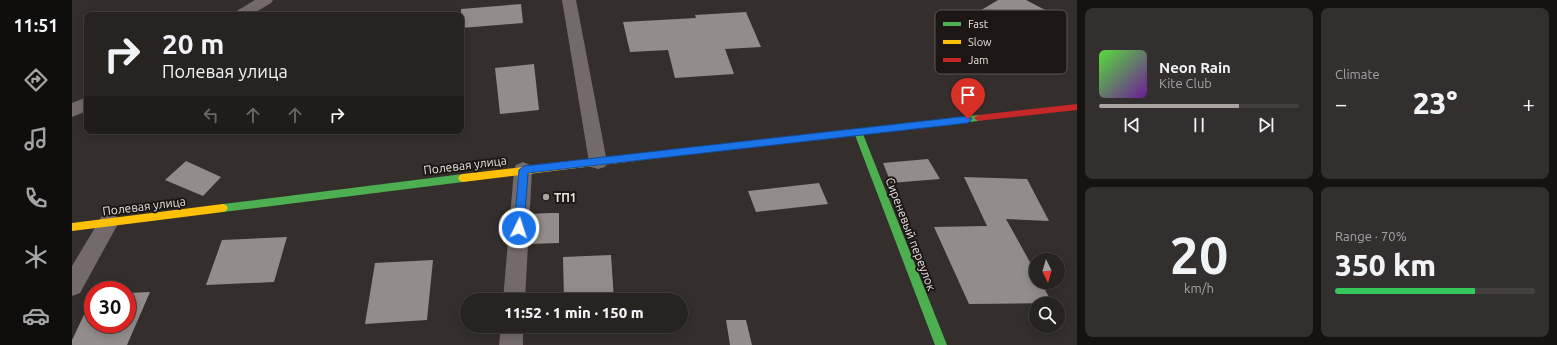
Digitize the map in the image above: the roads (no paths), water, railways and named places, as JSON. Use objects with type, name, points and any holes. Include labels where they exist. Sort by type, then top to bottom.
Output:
[{"type":"street","points":[[245,12],[266,0]]},
{"type":"street","points":[[569,0],[598,162]]},
{"type":"street","points":[[72,111],[84,104]]},
{"type":"street","name":"Полевая улица","points":[[72,227],[524,170],[1077,107]]},
{"type":"street","name":"Сиреневый переулок","points":[[858,132],[941,345]]},
{"type":"street","points":[[515,293],[524,170]]},
{"type":"street","points":[[72,286],[109,222]]},
{"type":"street","points":[[511,345],[512,333]]},
{"type":"place","name":"ТП1","points":[[546,197]]}]
